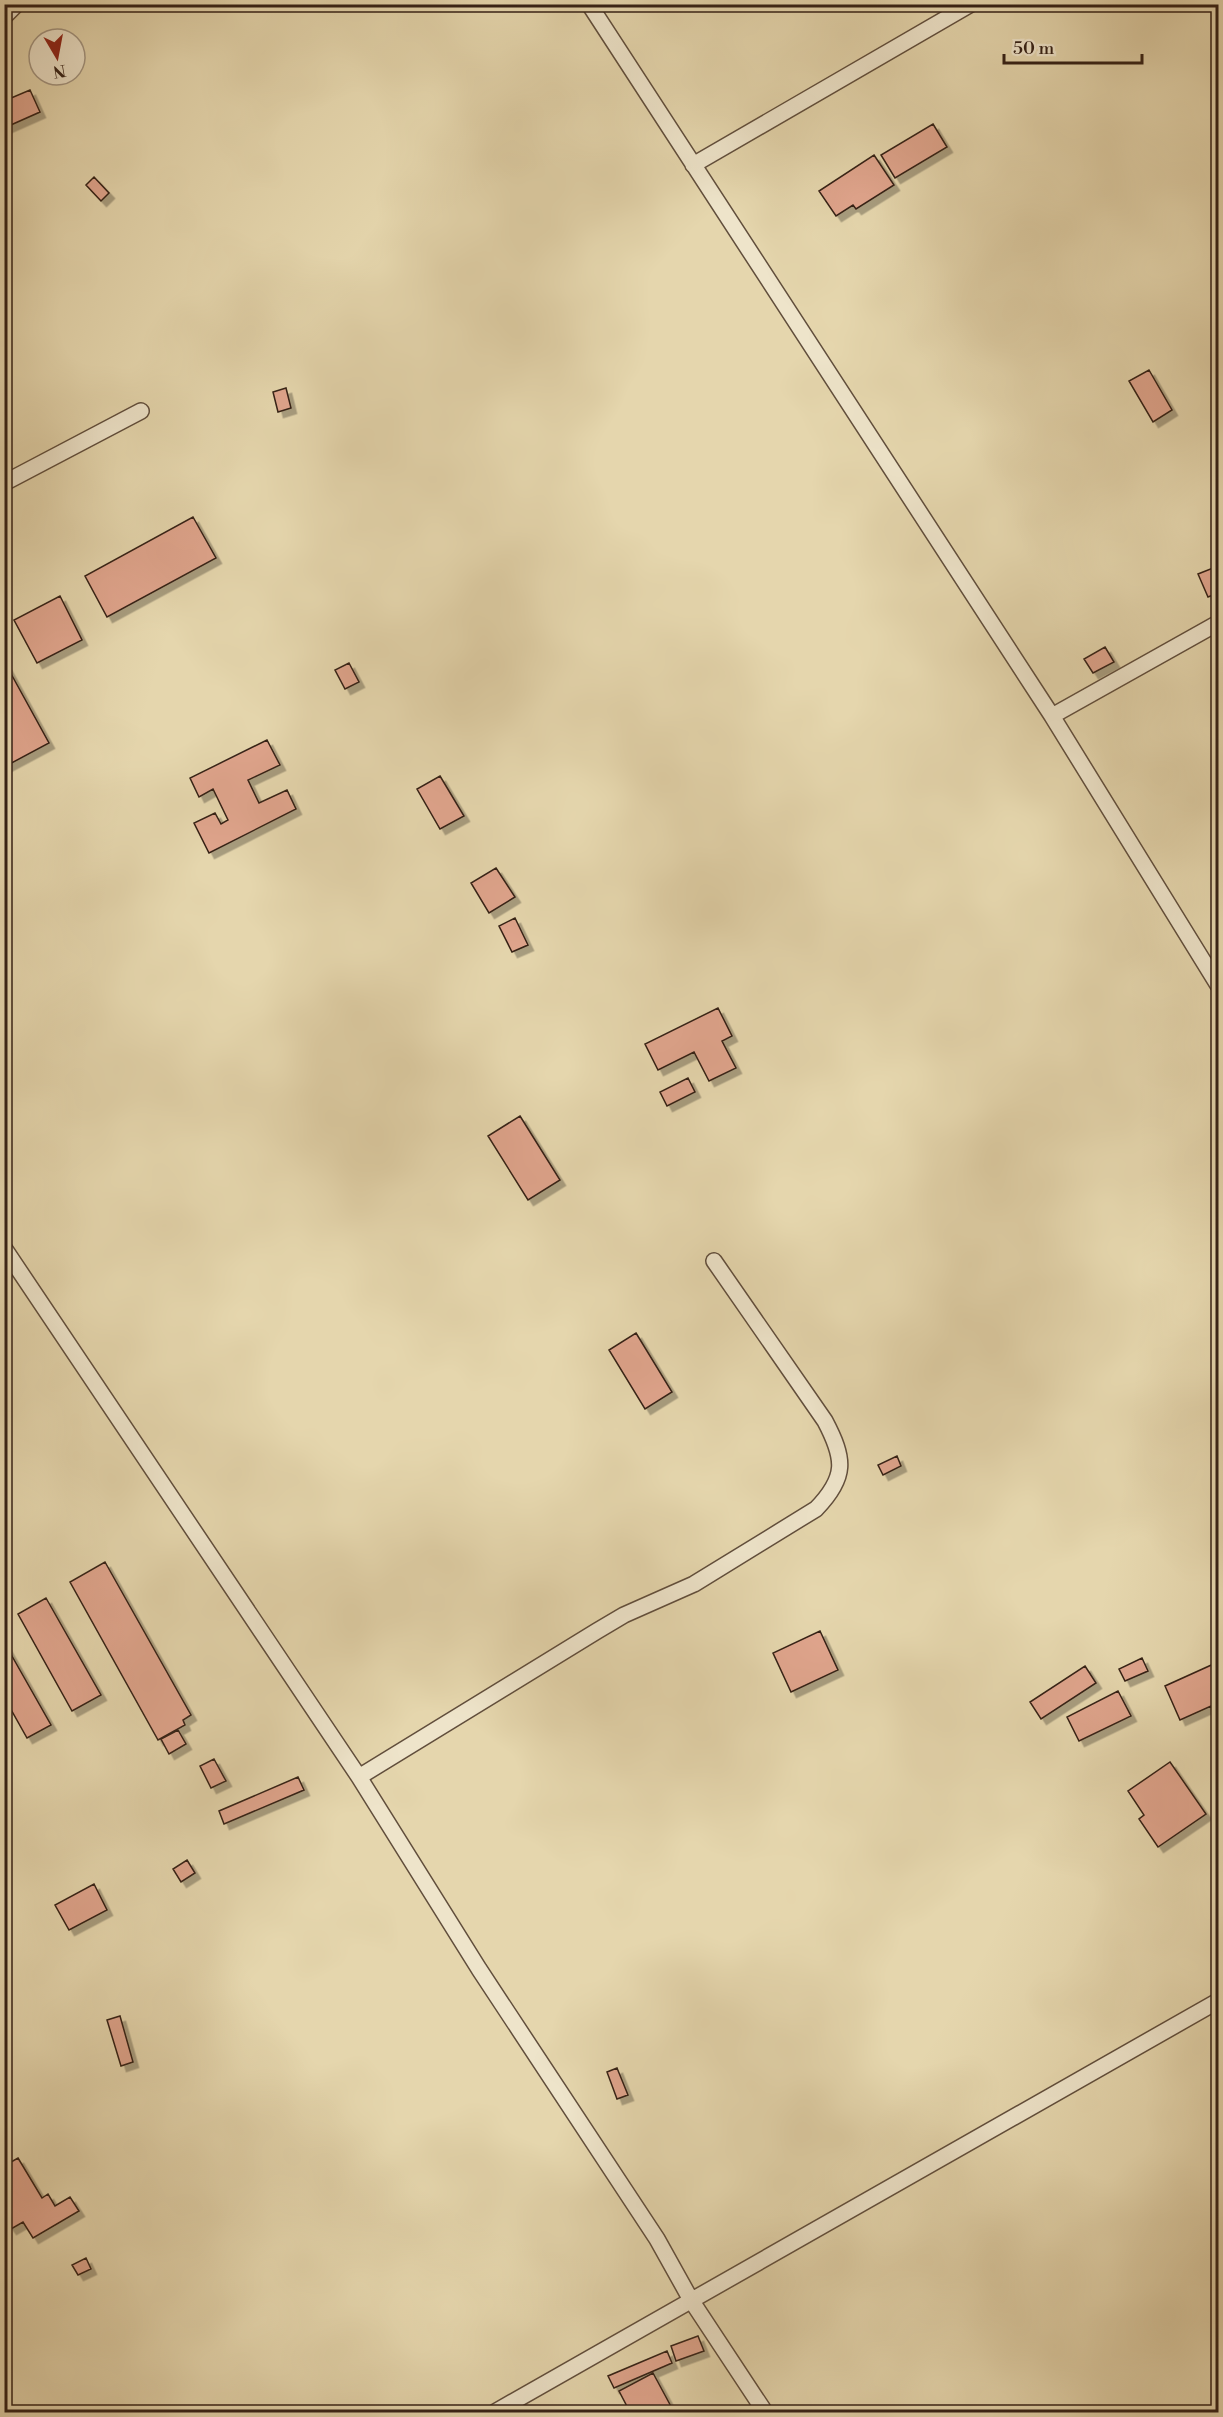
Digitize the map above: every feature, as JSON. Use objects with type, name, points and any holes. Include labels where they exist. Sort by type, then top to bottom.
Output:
[{"type":"street","points":[[4,17],[17,4]]},
{"type":"street","points":[[589,4],[1052,716],[1218,985]]},
{"type":"street","points":[[693,165],[971,4]]},
{"type":"street","points":[[4,483],[141,411]]},
{"type":"street","points":[[1052,716],[1218,623]]},
{"type":"street","points":[[4,1248],[359,1777],[479,1969],[657,2239],[691,2300],[765,2412]]},
{"type":"street","points":[[359,1777],[597,1630],[694,1584],[816,1509],[831,1493],[840,1476],[841,1458],[835,1440],[807,1395],[772,1348],[714,1261]]},
{"type":"street","points":[[495,2412],[1218,2001]]},
{"type":"building","points":[[30,90],[40,112],[4,128],[4,101]]},
{"type":"building","points":[[933,124],[947,147],[895,178],[881,155]]},
{"type":"building","points":[[874,155],[894,185],[856,209],[853,205],[836,216],[819,191]]},
{"type":"building","points":[[94,177],[109,193],[101,201],[86,185]]},
{"type":"building","points":[[1149,370],[1172,410],[1153,422],[1129,381]]},
{"type":"building","points":[[286,388],[291,408],[278,412],[273,392]]},
{"type":"building","points":[[193,517],[216,558],[107,617],[85,576]]},
{"type":"building","points":[[1218,566],[1218,593],[1208,597],[1198,574]]},
{"type":"building","points":[[60,596],[82,640],[37,663],[14,620]]},
{"type":"building","points":[[1105,647],[1114,662],[1093,673],[1084,659]]},
{"type":"building","points":[[4,661],[49,743],[4,767]]},
{"type":"building","points":[[349,663],[359,682],[345,689],[335,670]]},
{"type":"building","points":[[267,740],[280,765],[248,780],[259,803],[287,790],[296,809],[209,853],[194,823],[215,813],[221,824],[228,820],[213,789],[199,797],[190,778]]},
{"type":"building","points":[[440,776],[464,816],[440,829],[417,789]]},
{"type":"building","points":[[496,868],[515,897],[489,913],[471,883]]},
{"type":"building","points":[[515,918],[528,945],[512,952],[499,926]]},
{"type":"building","points":[[718,1008],[732,1036],[722,1041],[736,1068],[709,1081],[694,1052],[658,1070],[645,1044]]},
{"type":"building","points":[[688,1078],[695,1092],[667,1106],[660,1092]]},
{"type":"building","points":[[520,1116],[560,1180],[528,1200],[488,1136]]},
{"type":"building","points":[[636,1333],[672,1392],[645,1409],[609,1350]]},
{"type":"building","points":[[897,1456],[901,1466],[883,1475],[878,1465]]},
{"type":"building","points":[[105,1562],[191,1715],[183,1720],[185,1725],[158,1740],[70,1582]]},
{"type":"building","points":[[46,1598],[101,1695],[72,1711],[18,1614]]},
{"type":"building","points":[[820,1631],[838,1670],[791,1692],[773,1653]]},
{"type":"building","points":[[4,1642],[51,1725],[27,1738],[4,1697]]},
{"type":"building","points":[[1142,1658],[1148,1671],[1125,1681],[1119,1669]]},
{"type":"building","points":[[1218,1662],[1218,1706],[1212,1709],[1211,1706],[1180,1720],[1165,1686]]},
{"type":"building","points":[[1085,1666],[1096,1683],[1041,1719],[1030,1702]]},
{"type":"building","points":[[1118,1691],[1131,1716],[1079,1741],[1067,1717]]},
{"type":"building","points":[[178,1730],[186,1744],[169,1754],[161,1739]]},
{"type":"building","points":[[214,1759],[226,1781],[211,1788],[200,1766]]},
{"type":"building","points":[[1170,1762],[1206,1814],[1158,1847],[1139,1819],[1144,1815],[1128,1791]]},
{"type":"building","points":[[298,1777],[304,1790],[224,1824],[219,1811]]},
{"type":"building","points":[[187,1860],[195,1873],[181,1882],[173,1869]]},
{"type":"building","points":[[94,1884],[107,1910],[69,1930],[55,1905]]},
{"type":"building","points":[[120,2016],[133,2062],[121,2066],[107,2020]]},
{"type":"building","points":[[617,2068],[628,2095],[617,2099],[607,2072]]},
{"type":"building","points":[[18,2158],[42,2198],[48,2194],[55,2206],[70,2197],[79,2211],[33,2238],[23,2222],[11,2229],[4,2219],[4,2166]]},
{"type":"building","points":[[86,2258],[91,2269],[78,2275],[72,2265]]},
{"type":"building","points":[[698,2336],[704,2351],[676,2361],[671,2346]]},
{"type":"building","points":[[667,2351],[672,2363],[614,2388],[608,2376]]},
{"type":"building","points":[[653,2373],[674,2412],[630,2412],[619,2391]]}]
